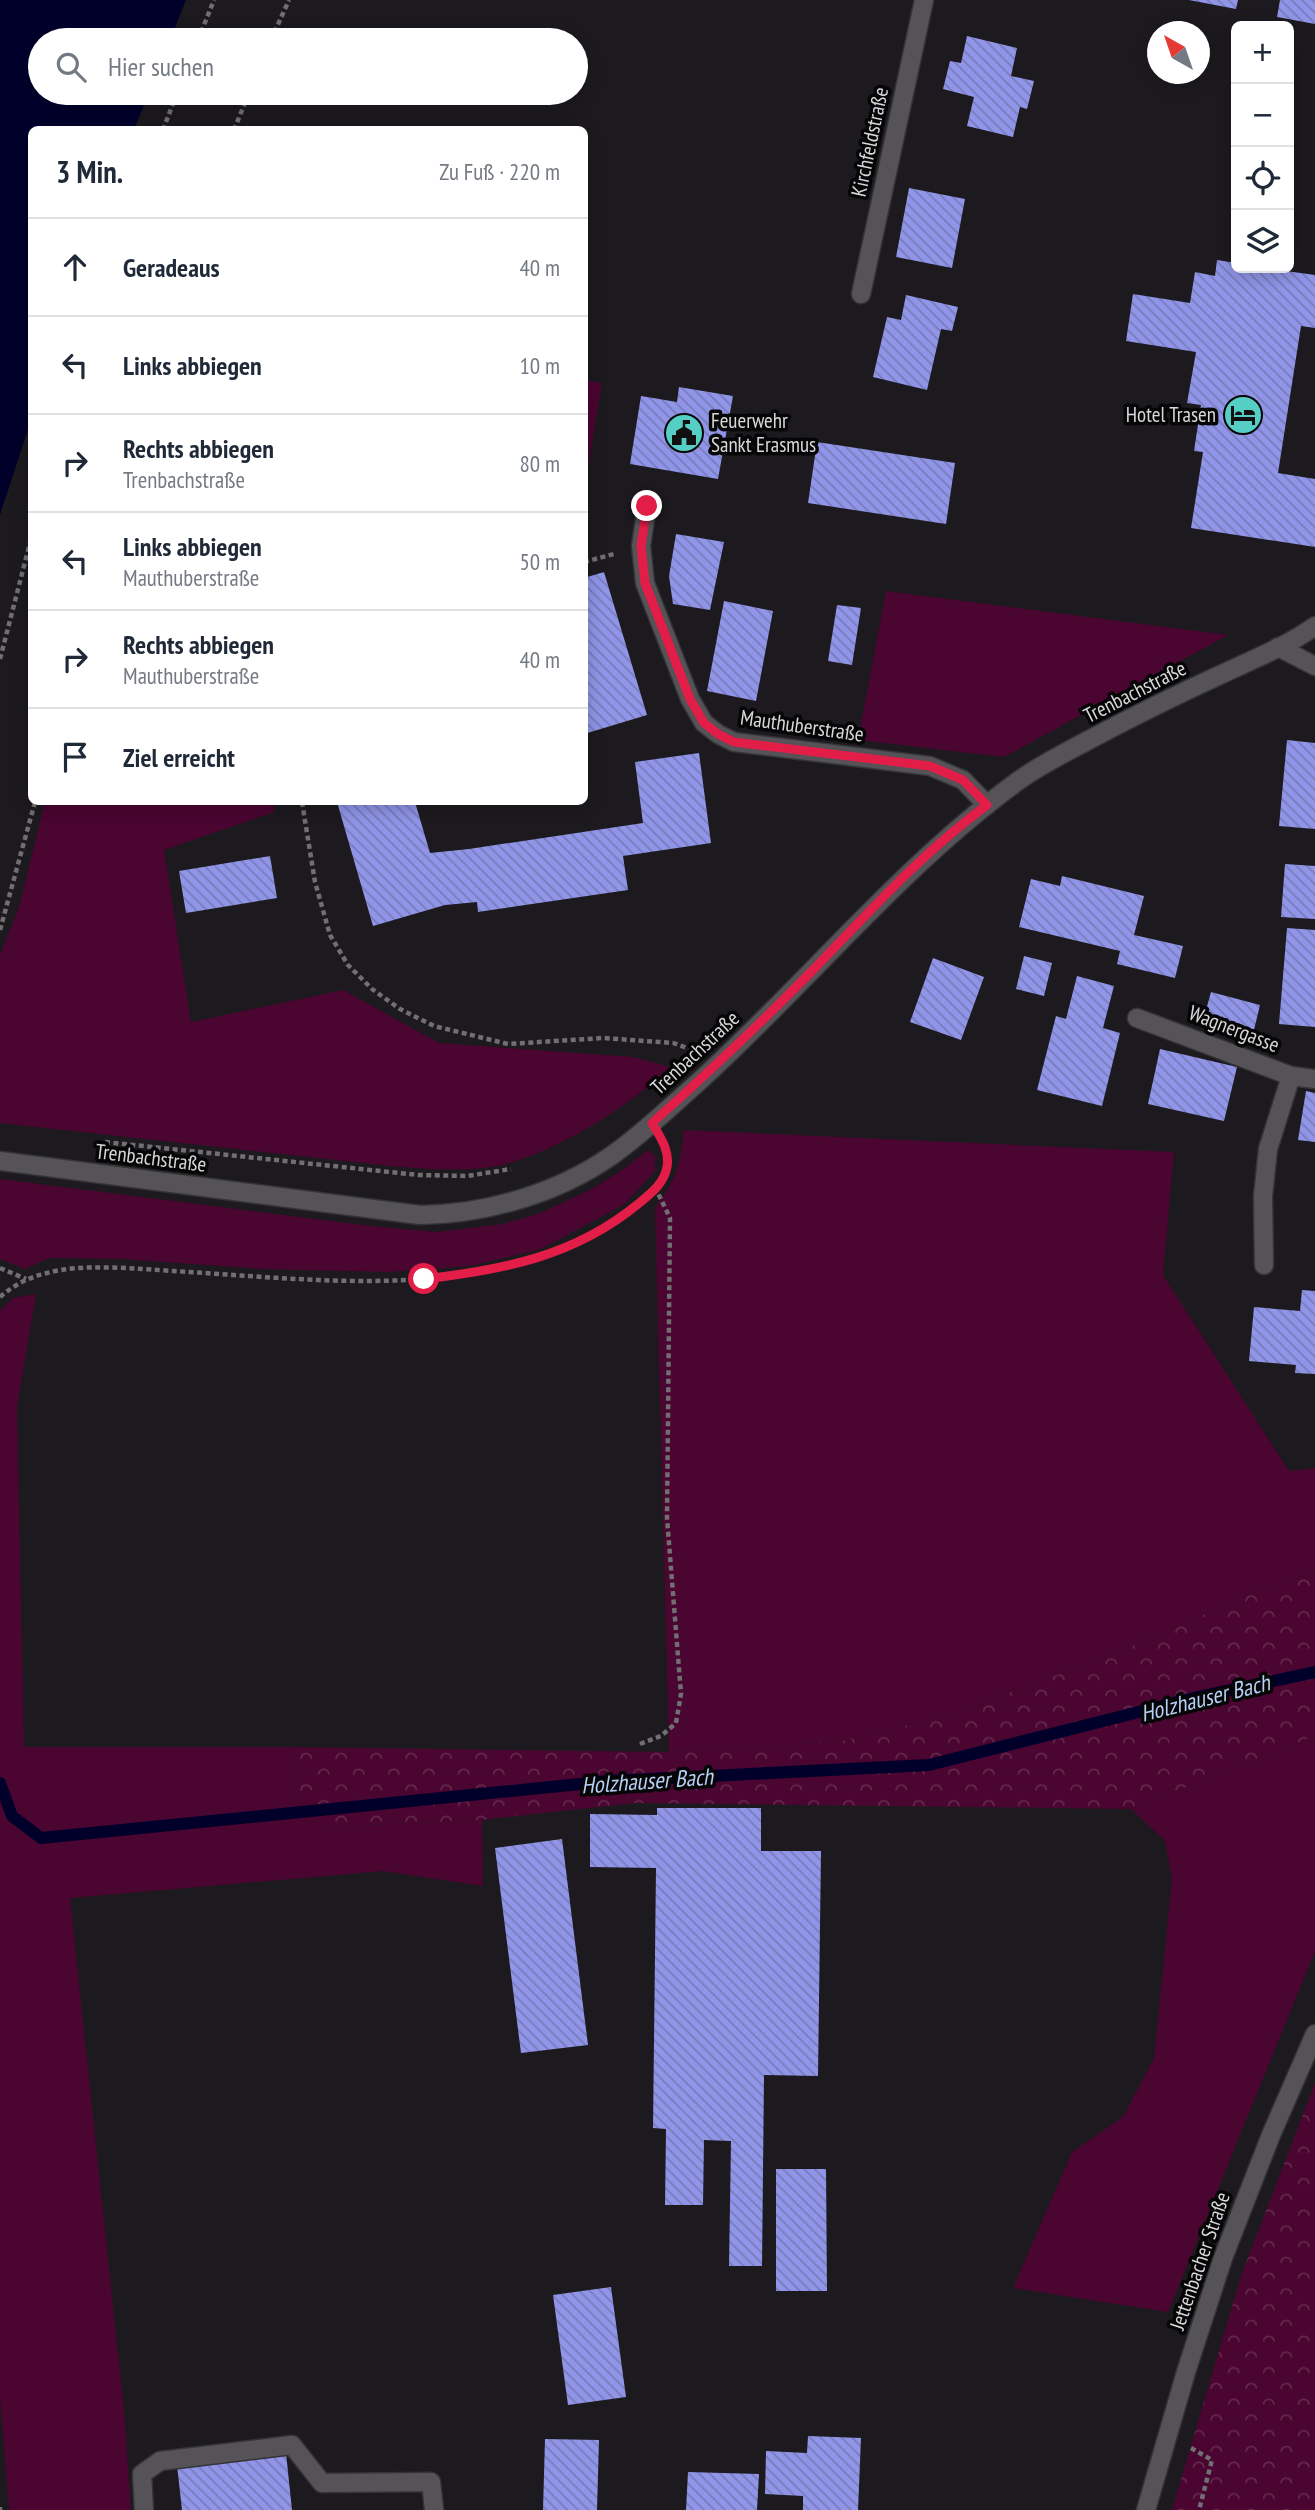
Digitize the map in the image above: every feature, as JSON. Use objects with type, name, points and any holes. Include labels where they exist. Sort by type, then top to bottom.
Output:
[{"type":"street","name":"Kirchfeldstraße","points":[[861,294],[924,0]]},
{"type":"street","name":"Mauthuberstraße","points":[[647,506],[641,546],[645,583],[690,699],[704,723],[734,742],[930,766],[963,780],[987,805]]},
{"type":"street","name":"Trenbachstraße","points":[[0,1161],[406,1213],[446,1214],[502,1205],[563,1182],[610,1157],[724,1059],[910,870],[958,826],[1040,766],[1138,714],[1278,648],[1315,626]]},
{"type":"street","points":[[1278,648],[1315,666]]},
{"type":"street","name":"Wagnergasse","points":[[1137,1018],[1291,1076],[1315,1079]]},
{"type":"street","points":[[1264,1265],[1263,1196],[1268,1149],[1291,1076]]},
{"type":"street","name":"Jettenbacher Straße","points":[[1146,2510],[1223,2258],[1271,2135],[1315,2034]]},
{"type":"street","points":[[144,2510],[142,2474],[160,2461],[292,2445],[322,2483],[431,2482],[433,2510]]},
{"type":"path","points":[[203,28],[214,0]]},
{"type":"path","points":[[276,28],[289,0]]},
{"type":"path","points":[[165,126],[172,105]]},
{"type":"path","points":[[236,126],[244,105]]},
{"type":"path","points":[[0,659],[28,550]]},
{"type":"path","points":[[0,930],[34,805]]},
{"type":"path","points":[[302,805],[315,882],[330,935],[348,965],[372,989],[400,1009],[434,1026],[508,1044],[603,1038],[639,1040],[673,1043],[724,1059]]},
{"type":"path","points":[[0,1297],[27,1280],[48,1272],[77,1269],[150,1270],[357,1281],[424,1279],[486,1272],[541,1257],[582,1241],[625,1214],[656,1189],[667,1169],[667,1150],[652,1123]]},
{"type":"path","points":[[95,1141],[418,1175],[467,1176],[521,1166]]},
{"type":"path","points":[[640,1744],[662,1736],[676,1723],[681,1694],[667,1518],[670,1218],[656,1189]]},
{"type":"path","points":[[0,1268],[27,1280]]},
{"type":"path","points":[[1169,2436],[1212,2460],[1199,2510]]},
{"type":"green space","points":[[588,381],[602,383],[588,467]]},
{"type":"green space","points":[[886,591],[1228,635],[1004,757],[858,740]]},
{"type":"green space","points":[[44,805],[275,805],[274,812],[164,850],[191,1022],[343,990],[439,1043],[633,1057],[670,1067],[612,1113],[566,1140],[519,1160],[473,1169],[400,1167],[0,1123],[0,955],[19,907]]},
{"type":"green space","points":[[684,1130],[1174,1152],[1163,1275],[1289,1471],[1315,1468],[1315,1572],[1248,1595],[1137,1644],[957,1713],[842,1741],[669,1752],[655,1208],[676,1171]]},
{"type":"green space","points":[[648,1150],[655,1156],[655,1171],[625,1204],[541,1249],[470,1266],[389,1272],[262,1269],[122,1259],[49,1258],[25,1269],[0,1259],[0,1179],[437,1232],[503,1224],[540,1213],[592,1189]]},
{"type":"green space","points":[[36,1294],[17,1407],[24,1747],[290,1747],[299,1797],[318,1827],[482,1820],[483,1886],[383,1871],[70,1898],[124,2410],[131,2510],[9,2510],[0,2397],[0,1311],[13,1298]]},
{"type":"green space","points":[[1315,1572],[1315,1736],[1131,1809],[634,1803],[482,1820],[318,1827],[299,1797],[290,1747],[669,1752],[842,1741],[957,1713],[1137,1644],[1248,1595]]},
{"type":"green space","points":[[1315,1736],[1315,1951],[1168,2312],[1013,2288],[1072,2152],[1123,2117],[1154,2058],[1172,1879],[1165,1841],[1131,1809]]},
{"type":"green space","points":[[1315,2083],[1315,2510],[1172,2510],[1241,2276]]},
{"type":"water","points":[[0,0],[186,0],[175,28],[28,28],[28,105],[144,105],[135,126],[28,126],[28,429],[0,515]]},
{"type":"building","points":[[1189,0],[1238,0],[1236,9]]},
{"type":"building","points":[[1280,0],[1315,0],[1315,24],[1277,17]]},
{"type":"building","points":[[967,36],[1017,48],[1011,76],[1034,81],[1027,109],[1020,107],[1013,137],[967,126],[974,97],[943,89],[950,61],[961,63]]},
{"type":"building","points":[[909,188],[965,199],[952,268],[896,257]]},
{"type":"building","points":[[1217,260],[1231,262],[1231,273],[1294,272],[1315,275],[1315,328],[1301,326],[1278,473],[1315,479],[1315,547],[1191,528],[1203,452],[1194,451],[1201,405],[1187,403],[1196,352],[1126,341],[1133,294],[1190,303],[1195,272],[1215,276]]},
{"type":"building","points":[[906,295],[958,307],[952,331],[941,329],[927,390],[873,377],[887,317],[901,320]]},
{"type":"building","points":[[679,387],[733,396],[718,479],[630,464],[641,396],[677,402]]},
{"type":"building","points":[[817,442],[955,463],[946,524],[808,503]]},
{"type":"building","points":[[676,534],[724,542],[710,610],[673,604],[669,576]]},
{"type":"building","points":[[604,572],[647,715],[588,733],[588,577]]},
{"type":"building","points":[[724,601],[773,611],[756,701],[707,691]]},
{"type":"building","points":[[837,605],[861,608],[852,665],[828,661]]},
{"type":"building","points":[[1287,740],[1315,743],[1315,829],[1279,826]]},
{"type":"building","points":[[699,753],[711,843],[623,856],[628,890],[478,912],[477,902],[445,905],[373,926],[338,805],[416,805],[430,853],[469,849],[643,823],[635,762]]},
{"type":"building","points":[[270,856],[277,898],[186,913],[179,871]]},
{"type":"building","points":[[1285,864],[1315,866],[1315,919],[1281,917]]},
{"type":"building","points":[[1062,876],[1144,896],[1134,935],[1183,946],[1175,978],[1117,964],[1120,951],[1019,927],[1031,879],[1060,886]]},
{"type":"building","points":[[1287,928],[1315,930],[1315,1027],[1279,1024]]},
{"type":"building","points":[[1024,956],[1052,963],[1044,996],[1016,989]]},
{"type":"building","points":[[933,958],[984,977],[961,1040],[910,1022]]},
{"type":"building","points":[[1077,976],[1114,986],[1103,1028],[1120,1033],[1102,1106],[1037,1090],[1056,1016],[1066,1019]]},
{"type":"building","points":[[1211,992],[1260,1005],[1253,1034],[1203,1021]]},
{"type":"building","points":[[1160,1049],[1237,1067],[1224,1121],[1148,1104]]},
{"type":"building","points":[[1306,1091],[1315,1093],[1315,1142],[1298,1140]]},
{"type":"building","points":[[1302,1290],[1315,1291],[1315,1374],[1295,1373],[1296,1365],[1249,1361],[1254,1307],[1300,1311]]},
{"type":"building","points":[[657,1808],[761,1808],[761,1851],[821,1851],[818,2076],[764,2075],[762,2266],[729,2266],[731,2141],[704,2140],[703,2205],[665,2205],[666,2129],[653,2128],[656,1868],[590,1867],[590,1814],[657,1815]]},
{"type":"building","points":[[562,1839],[588,2045],[521,2053],[495,1848]]},
{"type":"building","points":[[776,2169],[826,2169],[827,2291],[776,2291]]},
{"type":"building","points":[[611,2287],[626,2397],[568,2405],[553,2295]]},
{"type":"building","points":[[808,2436],[861,2438],[858,2510],[803,2510],[803,2496],[765,2494],[766,2451],[807,2453]]},
{"type":"building","points":[[545,2439],[599,2440],[597,2510],[543,2510]]},
{"type":"building","points":[[286,2453],[292,2510],[182,2510],[177,2465]]},
{"type":"building","points":[[688,2472],[759,2474],[757,2510],[686,2510]]},
{"type":"waterway","name":"Holzhauser Bach","points":[[0,1783],[12,1816],[41,1838],[610,1781],[929,1765],[1198,1697],[1315,1672]]},
{"type":"place","name":"Hotel Trasen","points":[[1243,415]]},
{"type":"place","name":"Feuerwehr Sankt Erasmus","points":[[684,433]]},
{"type":"route","points":[[424,1279],[486,1272],[541,1257],[582,1241],[625,1214],[656,1189],[667,1169],[667,1150],[652,1123],[744,1041],[910,870],[958,826],[987,805],[963,780],[930,766],[734,742],[704,723],[690,699],[645,583],[641,546],[647,506]]}]
